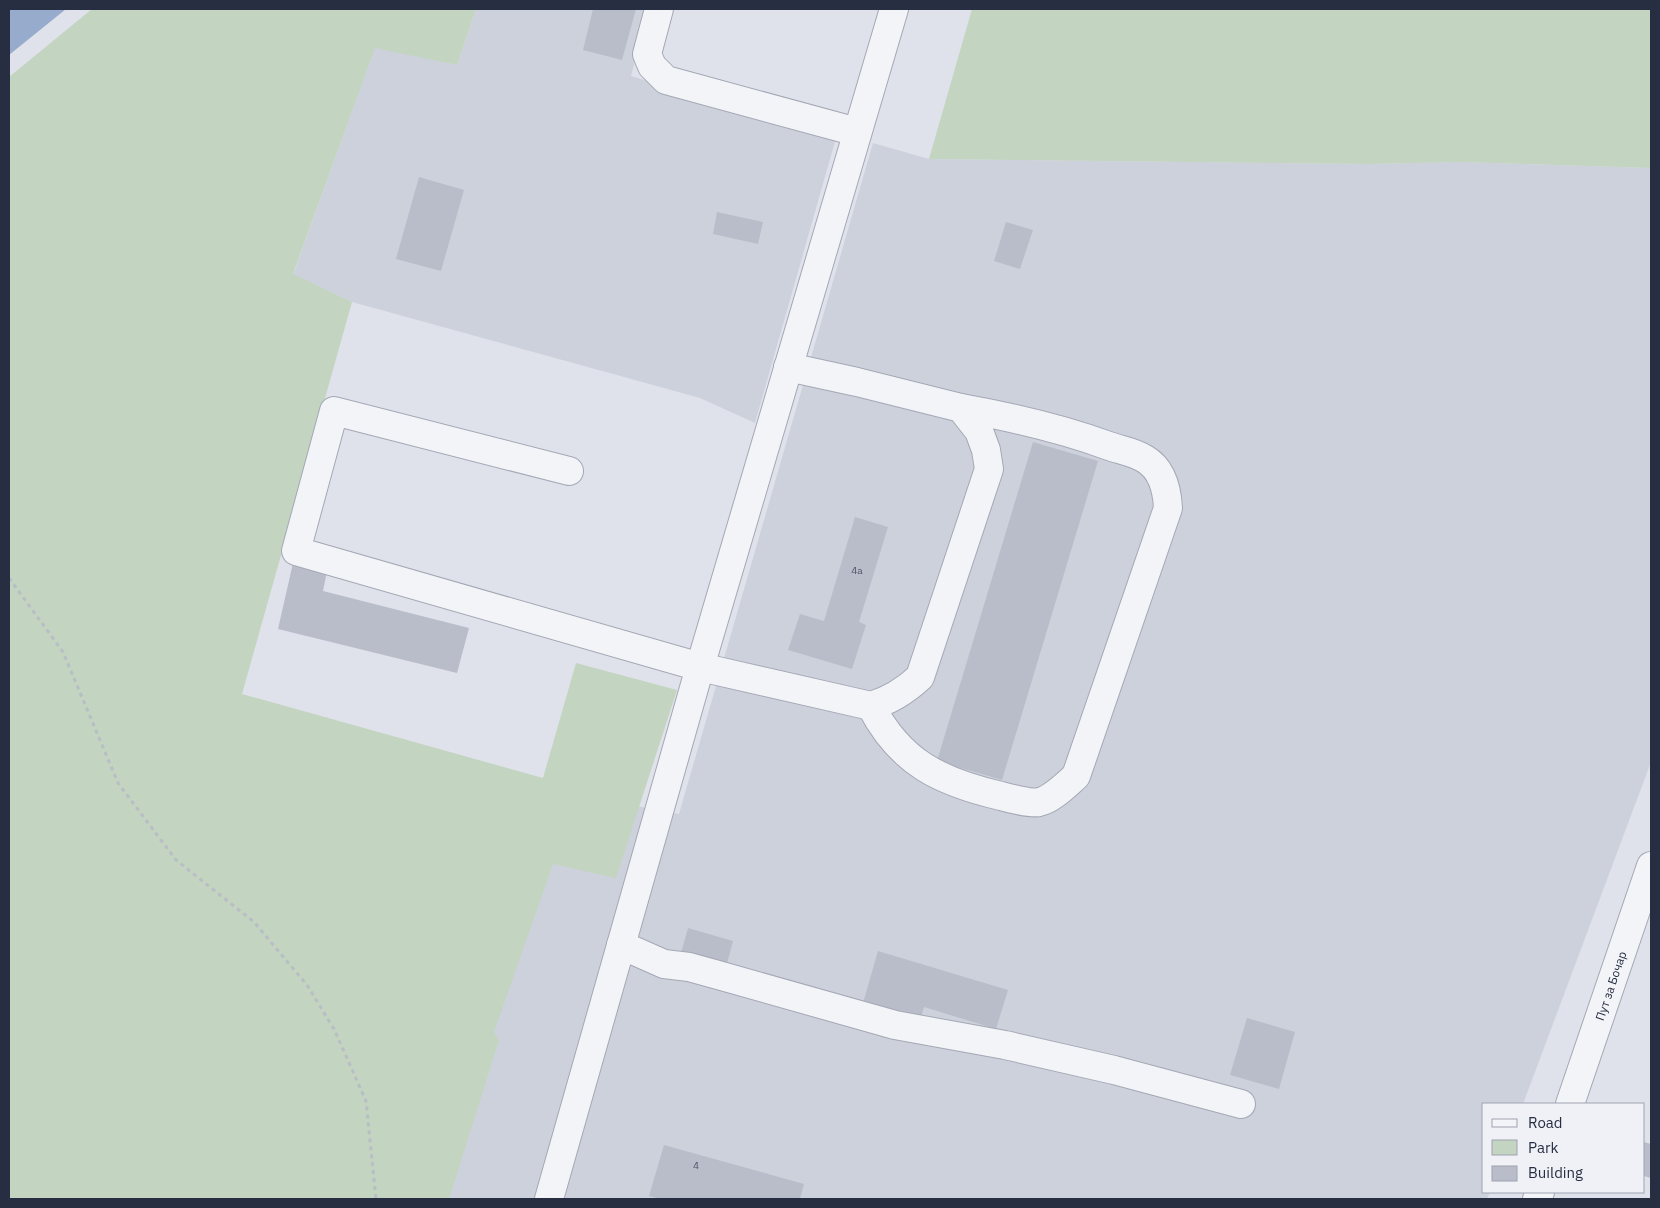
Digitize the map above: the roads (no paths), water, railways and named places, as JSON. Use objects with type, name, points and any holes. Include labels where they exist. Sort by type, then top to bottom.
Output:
[{"type":"street","points":[[659,9],[647,54],[652,66],[666,80],[857,132]]},
{"type":"street","points":[[549,1199],[700,667],[894,9]]},
{"type":"street","points":[[788,367],[858,382],[961,408],[1047,426],[1088,438],[1144,458],[1162,477],[1167,492],[1168,508],[1076,776],[1054,794],[1038,802],[1008,798],[979,791],[940,775],[910,758],[894,743],[881,726],[871,706]]},
{"type":"street","points":[[569,471],[334,411],[296,551],[700,667],[871,706],[900,694],[920,677],[989,469],[986,450],[979,431],[961,408]]},
{"type":"street","name":"Пут за Бочар","points":[[1570,1103],[1651,866]]},
{"type":"street","points":[[621,945],[664,964],[689,967],[895,1024],[1005,1045],[1114,1070],[1241,1104]]},
{"type":"water","points":[[9,9],[66,9],[9,55]]}]
